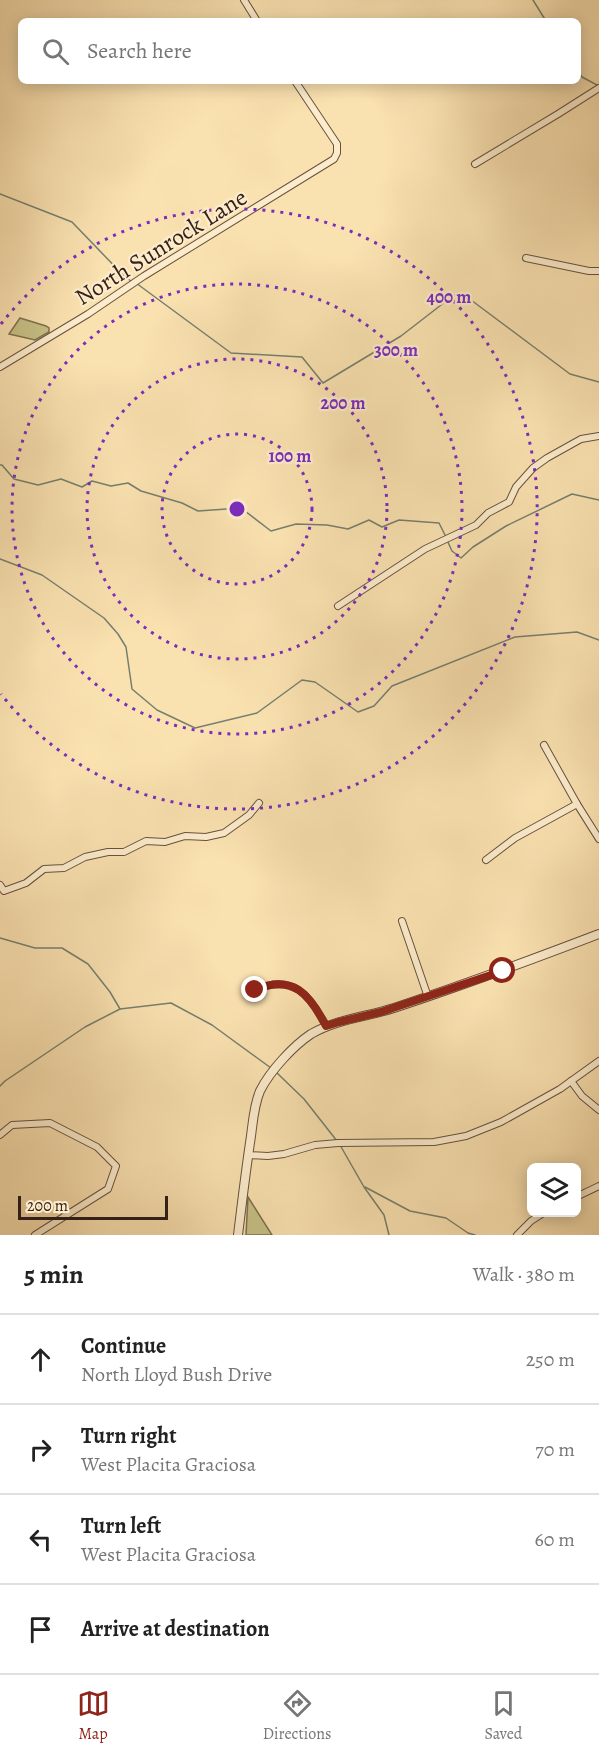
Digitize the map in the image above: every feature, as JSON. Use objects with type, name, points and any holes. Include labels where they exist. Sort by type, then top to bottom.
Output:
[{"type":"street","points":[[244,0],[255,18]]},
{"type":"street","name":"North Sunrock Lane","points":[[0,367],[334,159],[337,144],[297,84]]},
{"type":"street","points":[[475,164],[599,87]]},
{"type":"street","points":[[526,258],[599,271]]},
{"type":"street","points":[[338,606],[425,549],[476,525],[488,513],[509,502],[516,487],[533,468],[547,458],[581,439],[599,436]]},
{"type":"street","points":[[544,746],[599,839]]},
{"type":"street","points":[[0,885],[4,891],[26,883],[44,869],[64,868],[85,857],[108,852],[124,852],[146,841],[165,842],[185,836],[206,837],[224,833],[249,815],[260,803]]},
{"type":"street","points":[[486,860],[515,838],[577,804]]},
{"type":"street","points":[[402,921],[428,997]]},
{"type":"street","points":[[238,1235],[257,1100],[266,1082],[296,1046],[326,1026],[428,997],[599,934]]},
{"type":"street","points":[[255,990],[273,984],[296,987],[306,994],[316,1007],[326,1026]]},
{"type":"street","points":[[248,1155],[284,1154],[315,1145],[434,1142],[466,1136],[501,1122],[560,1089],[599,1061]]},
{"type":"street","points":[[571,1081],[582,1096],[599,1110]]},
{"type":"street","points":[[0,1136],[12,1125],[50,1123],[98,1147],[116,1166],[108,1189],[35,1235]]},
{"type":"street","points":[[581,1195],[599,1186]]},
{"type":"street","points":[[517,1235],[537,1217]]},
{"type":"shaded area","points":[[20,318],[46,326],[49,332],[35,340],[9,334]]},
{"type":"shaded area","points":[[248,1197],[272,1235],[246,1235]]},
{"type":"waterway","points":[[533,0],[544,18]]},
{"type":"waterway","points":[[581,76],[599,86]]},
{"type":"waterway","points":[[0,194],[72,222],[131,281]]},
{"type":"waterway","points":[[136,283],[231,353],[302,357],[323,383],[401,336],[454,295],[471,300],[570,374],[599,382]]},
{"type":"waterway","points":[[0,465],[14,479],[38,485],[61,479],[82,487],[92,481],[111,486],[128,483],[141,491],[182,503],[198,511],[241,508],[271,531],[296,524],[327,525],[348,529],[369,520],[382,527],[399,520],[439,523],[445,535]]},
{"type":"waterway","points":[[447,540],[452,551],[461,558],[473,547],[506,526],[572,494],[599,500]]},
{"type":"waterway","points":[[0,559],[42,575],[104,618],[126,647],[132,689],[157,710],[195,728],[257,713],[302,680],[315,682],[358,712],[374,706],[392,686],[515,637],[577,632],[599,640]]},
{"type":"waterway","points":[[0,938],[35,948],[62,948],[88,964],[120,1009]]},
{"type":"waterway","points":[[0,1086],[85,1027],[120,1009],[171,1003],[212,1025],[271,1068]]},
{"type":"waterway","points":[[277,1073],[304,1099],[337,1141]]},
{"type":"waterway","points":[[340,1145],[364,1187],[384,1215],[389,1235]]},
{"type":"waterway","points":[[365,1187],[410,1211],[446,1218],[468,1233],[475,1235]]},
{"type":"route","points":[[255,990],[273,984],[296,987],[306,994],[316,1007],[326,1026],[381,1012],[503,971]]}]
